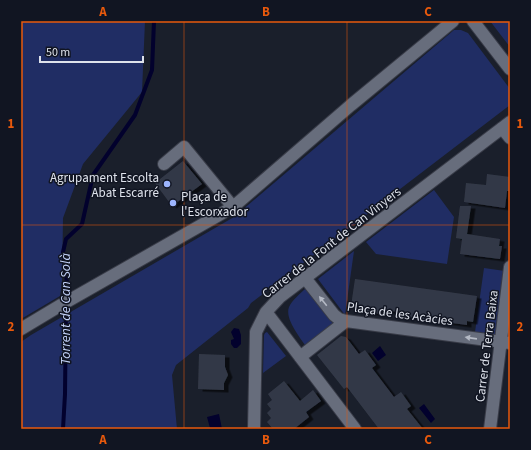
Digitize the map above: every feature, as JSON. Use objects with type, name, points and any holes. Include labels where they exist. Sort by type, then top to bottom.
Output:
[{"type":"street","points":[[21,329],[233,207],[351,105],[453,21]]},
{"type":"street","points":[[473,21],[510,69]]},
{"type":"street","points":[[506,125],[510,138]]},
{"type":"street","name":"Carrer de la Font de Can Vinyers","points":[[254,429],[256,332],[266,312],[280,297],[506,125]]},
{"type":"street","points":[[164,164],[184,147],[233,207]]},
{"type":"street","name":"Carrer de Terra Baixa","points":[[490,429],[505,342],[510,267]]},
{"type":"street","name":"Plaça de les Acàcies","points":[[305,278],[334,315],[339,319],[505,342]]},
{"type":"street","points":[[266,312],[355,429]]},
{"type":"street","points":[[300,357],[346,321]]},
{"type":"shaded area","points":[[21,21],[145,21],[142,92],[83,164],[63,218],[62,282],[60,296],[21,319]]},
{"type":"shaded area","points":[[490,21],[510,21],[510,47]]},
{"type":"shaded area","points":[[454,30],[461,30],[468,33],[510,89],[510,105],[251,303],[248,308],[176,365],[172,375],[177,429],[21,429],[21,342],[234,217]]},
{"type":"shaded area","points":[[434,190],[454,217],[447,264],[376,254],[366,242]]},
{"type":"shaded area","points":[[354,251],[345,315],[318,279]]},
{"type":"shaded area","points":[[484,268],[505,271],[496,335],[475,332]]},
{"type":"shaded area","points":[[306,288],[334,325],[310,352],[295,330],[289,318],[288,312],[292,302]]},
{"type":"shaded area","points":[[234,328],[239,329],[241,335],[241,344],[237,348],[234,348],[231,344],[231,340],[234,339],[231,332]]},
{"type":"shaded area","points":[[267,332],[286,356],[263,373],[264,335]]},
{"type":"shaded area","points":[[380,346],[386,355],[378,361],[372,353]]},
{"type":"shaded area","points":[[424,404],[435,419],[431,423],[419,408]]},
{"type":"shaded area","points":[[219,414],[222,429],[209,429],[207,417]]},
{"type":"building","name":"Agrupament Escolta Abat Escarré","points":[[183,161],[202,184],[172,206],[155,183]]},
{"type":"building","points":[[487,174],[510,177],[510,191],[507,191],[505,208],[464,202],[466,183],[486,185]]},
{"type":"building","points":[[460,206],[471,206],[467,234],[500,239],[499,246],[502,246],[500,259],[460,254],[462,239],[456,238]]},
{"type":"building","points":[[355,279],[477,296],[473,322],[467,321],[467,325],[400,316],[400,312],[380,310],[380,314],[357,310],[357,307],[351,306]]},
{"type":"building","points":[[341,336],[346,337],[359,354],[365,350],[376,365],[372,368],[394,397],[401,392],[411,406],[407,409],[423,429],[379,429],[347,387],[344,389],[317,355]]},
{"type":"building","points":[[199,354],[225,355],[225,367],[228,375],[224,383],[224,390],[198,389]]},
{"type":"building","points":[[284,381],[300,401],[313,390],[321,401],[306,412],[309,417],[294,429],[273,429],[267,422],[271,418],[267,413],[271,409],[267,404],[272,400],[268,394]]},
{"type":"waterway","name":"Torrent de Can Solà","points":[[66,299],[67,282],[63,252],[66,239],[82,224],[93,175],[135,115],[152,70],[154,21]]},
{"type":"waterway","name":"Torrent de Can Solà","points":[[63,429],[66,305]]},
{"type":"place","name":"Agrupament Escolta Abat Escarré","points":[[167,184]]},
{"type":"place","name":"Plaça de l'Escorxador","points":[[173,203]]}]
